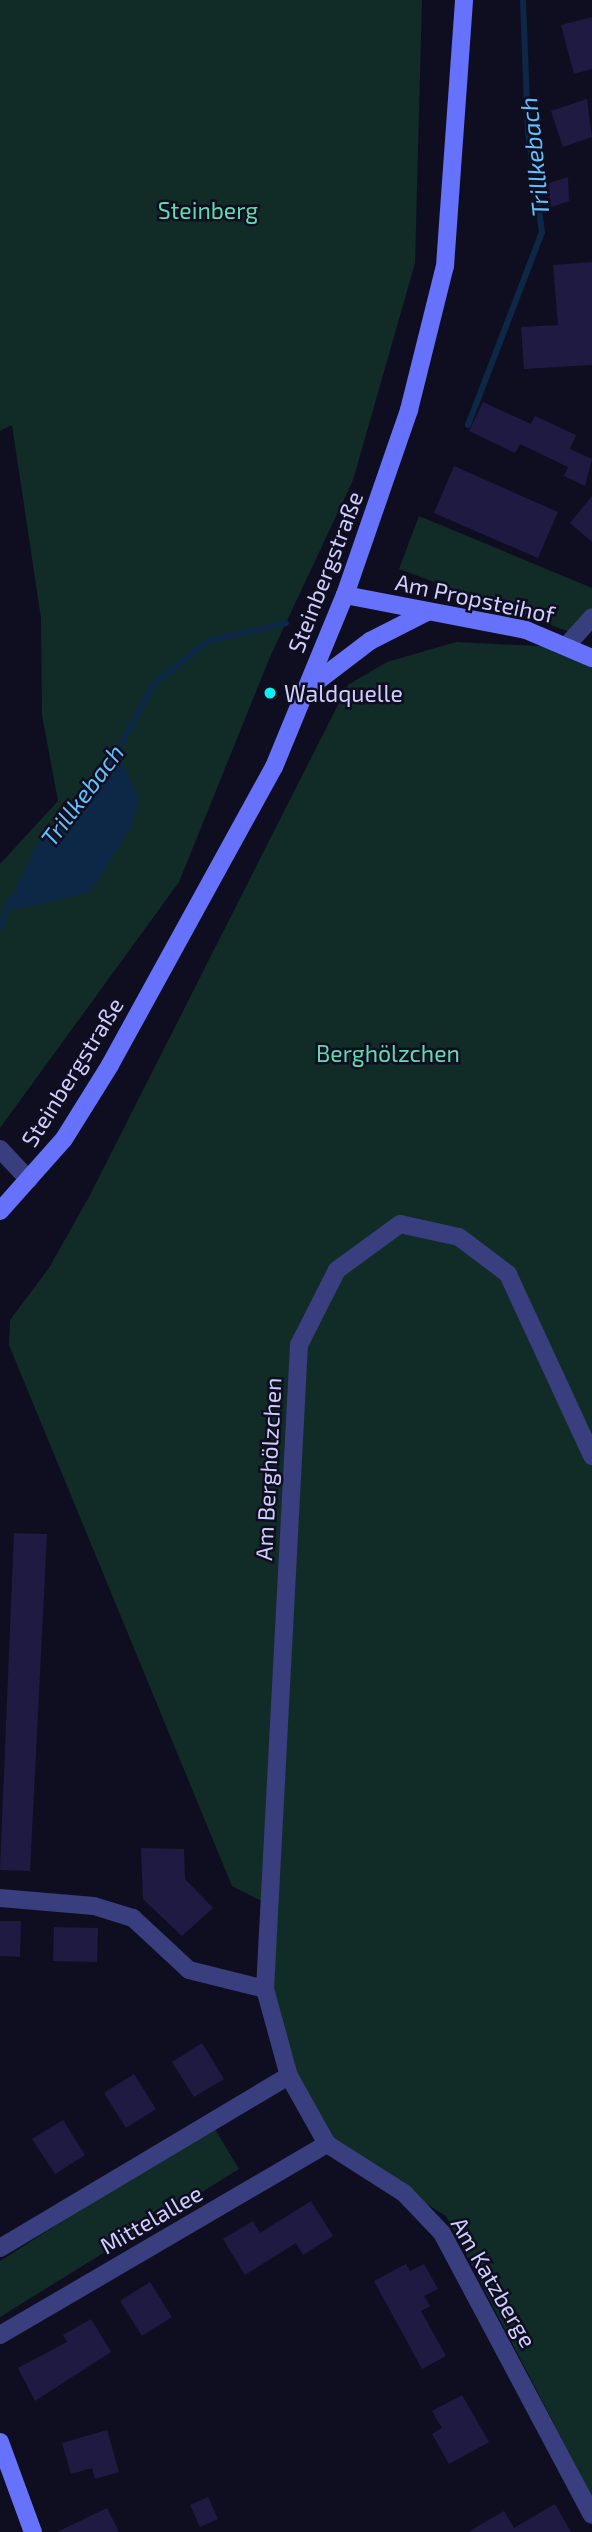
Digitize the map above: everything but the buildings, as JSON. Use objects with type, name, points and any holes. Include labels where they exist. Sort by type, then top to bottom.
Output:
[{"type":"main road","name":"Steinbergstraße","points":[[0,1211],[64,1139],[117,1053],[274,767],[345,595],[409,410],[445,266],[464,0]]},
{"type":"main road","name":"Am Propsteihof","points":[[345,595],[568,644],[592,658]]},
{"type":"main road","points":[[306,689],[370,642],[428,612]]},
{"type":"main road","points":[[0,2442],[33,2532]]},
{"type":"street","points":[[568,644],[592,617]]},
{"type":"street","name":"Steinbergstraße","points":[[0,1149],[29,1180]]},
{"type":"street","name":"Am Berghölzchen","points":[[289,2076],[265,1989],[299,1345],[337,1270],[400,1224],[459,1237],[508,1274],[592,1456]]},
{"type":"street","points":[[0,1898],[94,1906],[133,1919],[190,1970],[265,1989]]},
{"type":"street","points":[[0,2248],[289,2076]]},
{"type":"street","name":"Am Katzberge","points":[[289,2076],[327,2144],[404,2193],[442,2233],[592,2515]]},
{"type":"street","name":"Mittelallee","points":[[0,2335],[327,2144]]},
{"type":"green space","name":"Steinberg","points":[[0,0],[422,0],[415,263],[353,480],[270,657],[179,882],[0,1128],[0,864],[58,801],[42,715],[41,618],[12,425],[0,431]]},
{"type":"green space","points":[[419,516],[592,588],[592,609],[570,632],[399,569]]},
{"type":"green space","name":"Berghölzchen","points":[[456,642],[557,647],[592,666],[592,2497],[446,2216],[328,2143],[290,2075],[267,1989],[271,1906],[232,1886],[9,1345],[10,1320],[49,1268],[90,1195],[348,685],[387,662]]},
{"type":"green space","points":[[213,2126],[239,2169],[0,2317],[0,2261]]},
{"type":"water","points":[[115,747],[139,798],[131,827],[90,892],[15,910],[9,903],[38,843]]},
{"type":"waterway","name":"Trillkebach","points":[[468,425],[542,232],[528,131],[523,0]]},
{"type":"waterway","name":"Trillkebach","points":[[114,757],[154,684],[208,641],[286,623]]},
{"type":"waterway","name":"Trillkebach","points":[[0,927],[11,899]]},
{"type":"place","name":"Waldquelle","points":[[270,693]]}]
